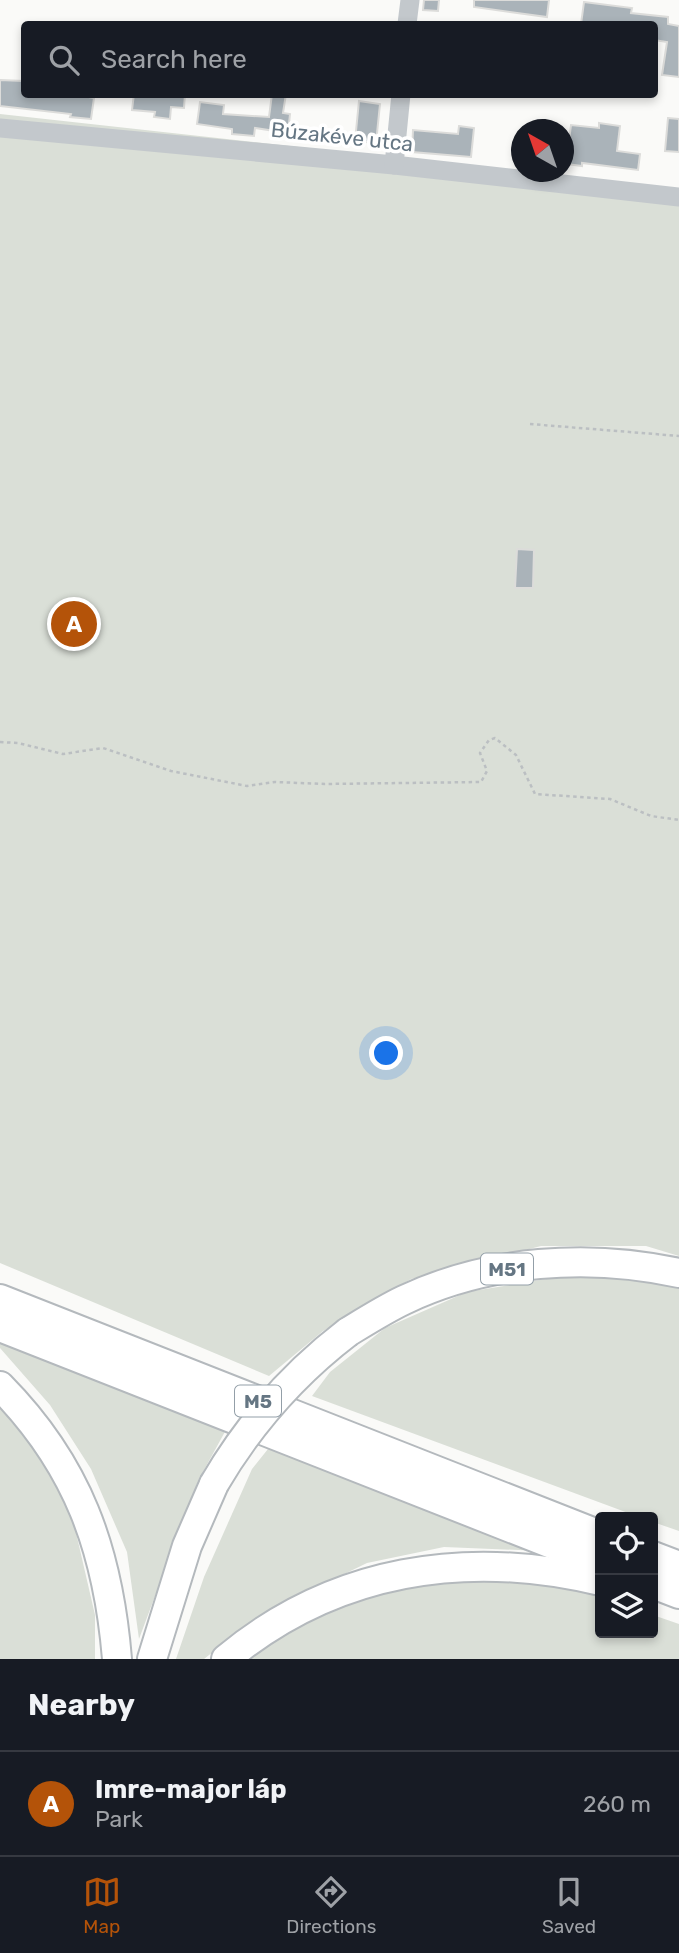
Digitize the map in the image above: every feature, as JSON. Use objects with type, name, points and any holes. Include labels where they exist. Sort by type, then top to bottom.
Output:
[{"type":"highway","name":"M51","points":[[152,1659],[187,1546],[214,1484],[272,1401],[320,1353],[348,1332],[405,1299],[467,1278],[504,1269],[599,1262],[679,1273]]},
{"type":"highway","name":"M5","points":[[0,1299],[595,1533]]},
{"type":"highway","name":"M5","points":[[0,1327],[595,1561]]},
{"type":"highway","points":[[0,1386],[38,1432],[75,1486],[92,1527],[103,1566],[113,1612],[117,1659]]},
{"type":"highway","points":[[516,1502],[552,1504],[595,1519]]},
{"type":"highway","points":[[658,1541],[679,1545]]},
{"type":"highway","points":[[658,1558],[679,1566]]},
{"type":"highway","points":[[226,1659],[277,1623],[320,1601],[406,1573],[445,1567],[503,1566],[559,1572],[595,1580]]},
{"type":"highway","points":[[658,1586],[679,1595]]},
{"type":"highway","points":[[658,1593],[679,1595]]},
{"type":"street","points":[[407,21],[410,0]]},
{"type":"street","points":[[394,165],[401,98]]},
{"type":"street","name":"Búzakéve utca","points":[[0,128],[394,165],[679,197]]},
{"type":"path","points":[[530,424],[679,436]]},
{"type":"path","points":[[0,742],[18,743],[63,754],[103,748],[171,771],[247,786],[275,782],[481,782],[487,771],[480,753],[489,740],[495,738],[516,755],[535,794],[610,799],[651,816],[679,820]]},
{"type":"shaded area","points":[[0,114],[511,170],[511,182],[574,182],[574,177],[679,189],[679,1256],[646,1246],[541,1246],[411,1279],[323,1331],[269,1376],[0,1263]]},
{"type":"shaded area","points":[[571,1275],[664,1281],[679,1285],[679,1531],[658,1524],[658,1512],[625,1512],[312,1396],[330,1372],[385,1328],[467,1292]]},
{"type":"shaded area","points":[[0,1337],[227,1428],[198,1481],[139,1639],[127,1552],[91,1469],[50,1405],[0,1348]]},
{"type":"shaded area","points":[[0,1404],[24,1430],[71,1511],[95,1615],[95,1659],[0,1659]]},
{"type":"shaded area","points":[[268,1449],[542,1551],[444,1547],[367,1563],[299,1596],[228,1640],[204,1659],[176,1659],[204,1577],[252,1469]]},
{"type":"shaded area","points":[[550,1577],[595,1594],[595,1638],[658,1638],[658,1617],[679,1624],[679,1659],[244,1659],[287,1626],[357,1594],[416,1580]]},
{"type":"building","points":[[424,0],[439,0],[438,11],[423,10]]},
{"type":"building","points":[[474,0],[549,0],[547,17],[474,7]]},
{"type":"building","points":[[584,2],[632,8],[631,13],[668,17],[668,24],[679,26],[679,77],[662,75],[667,42],[658,41],[658,21],[581,21]]},
{"type":"building","points":[[0,80],[21,81],[21,98],[94,98],[91,119],[70,117],[71,114],[0,106]]},
{"type":"building","points":[[134,98],[185,98],[184,108],[171,107],[170,119],[154,117],[155,112],[132,110]]},
{"type":"building","points":[[271,98],[285,98],[283,113],[290,114],[288,133],[255,128],[254,136],[232,134],[232,129],[197,124],[200,102],[224,105],[223,114],[269,117]]},
{"type":"building","points":[[359,101],[380,104],[376,143],[355,141]]},
{"type":"building","points":[[668,118],[679,119],[679,152],[665,151]]},
{"type":"building","points":[[599,123],[620,126],[617,151],[640,154],[638,170],[582,163],[582,166],[574,165],[574,125],[599,128]]},
{"type":"building","points":[[459,126],[474,128],[471,157],[412,152],[413,130],[458,134]]},
{"type":"building","points":[[517,549],[534,550],[533,588],[515,588]]},
{"type":"place","name":"Imre-major láp","points":[[74,624]]}]
